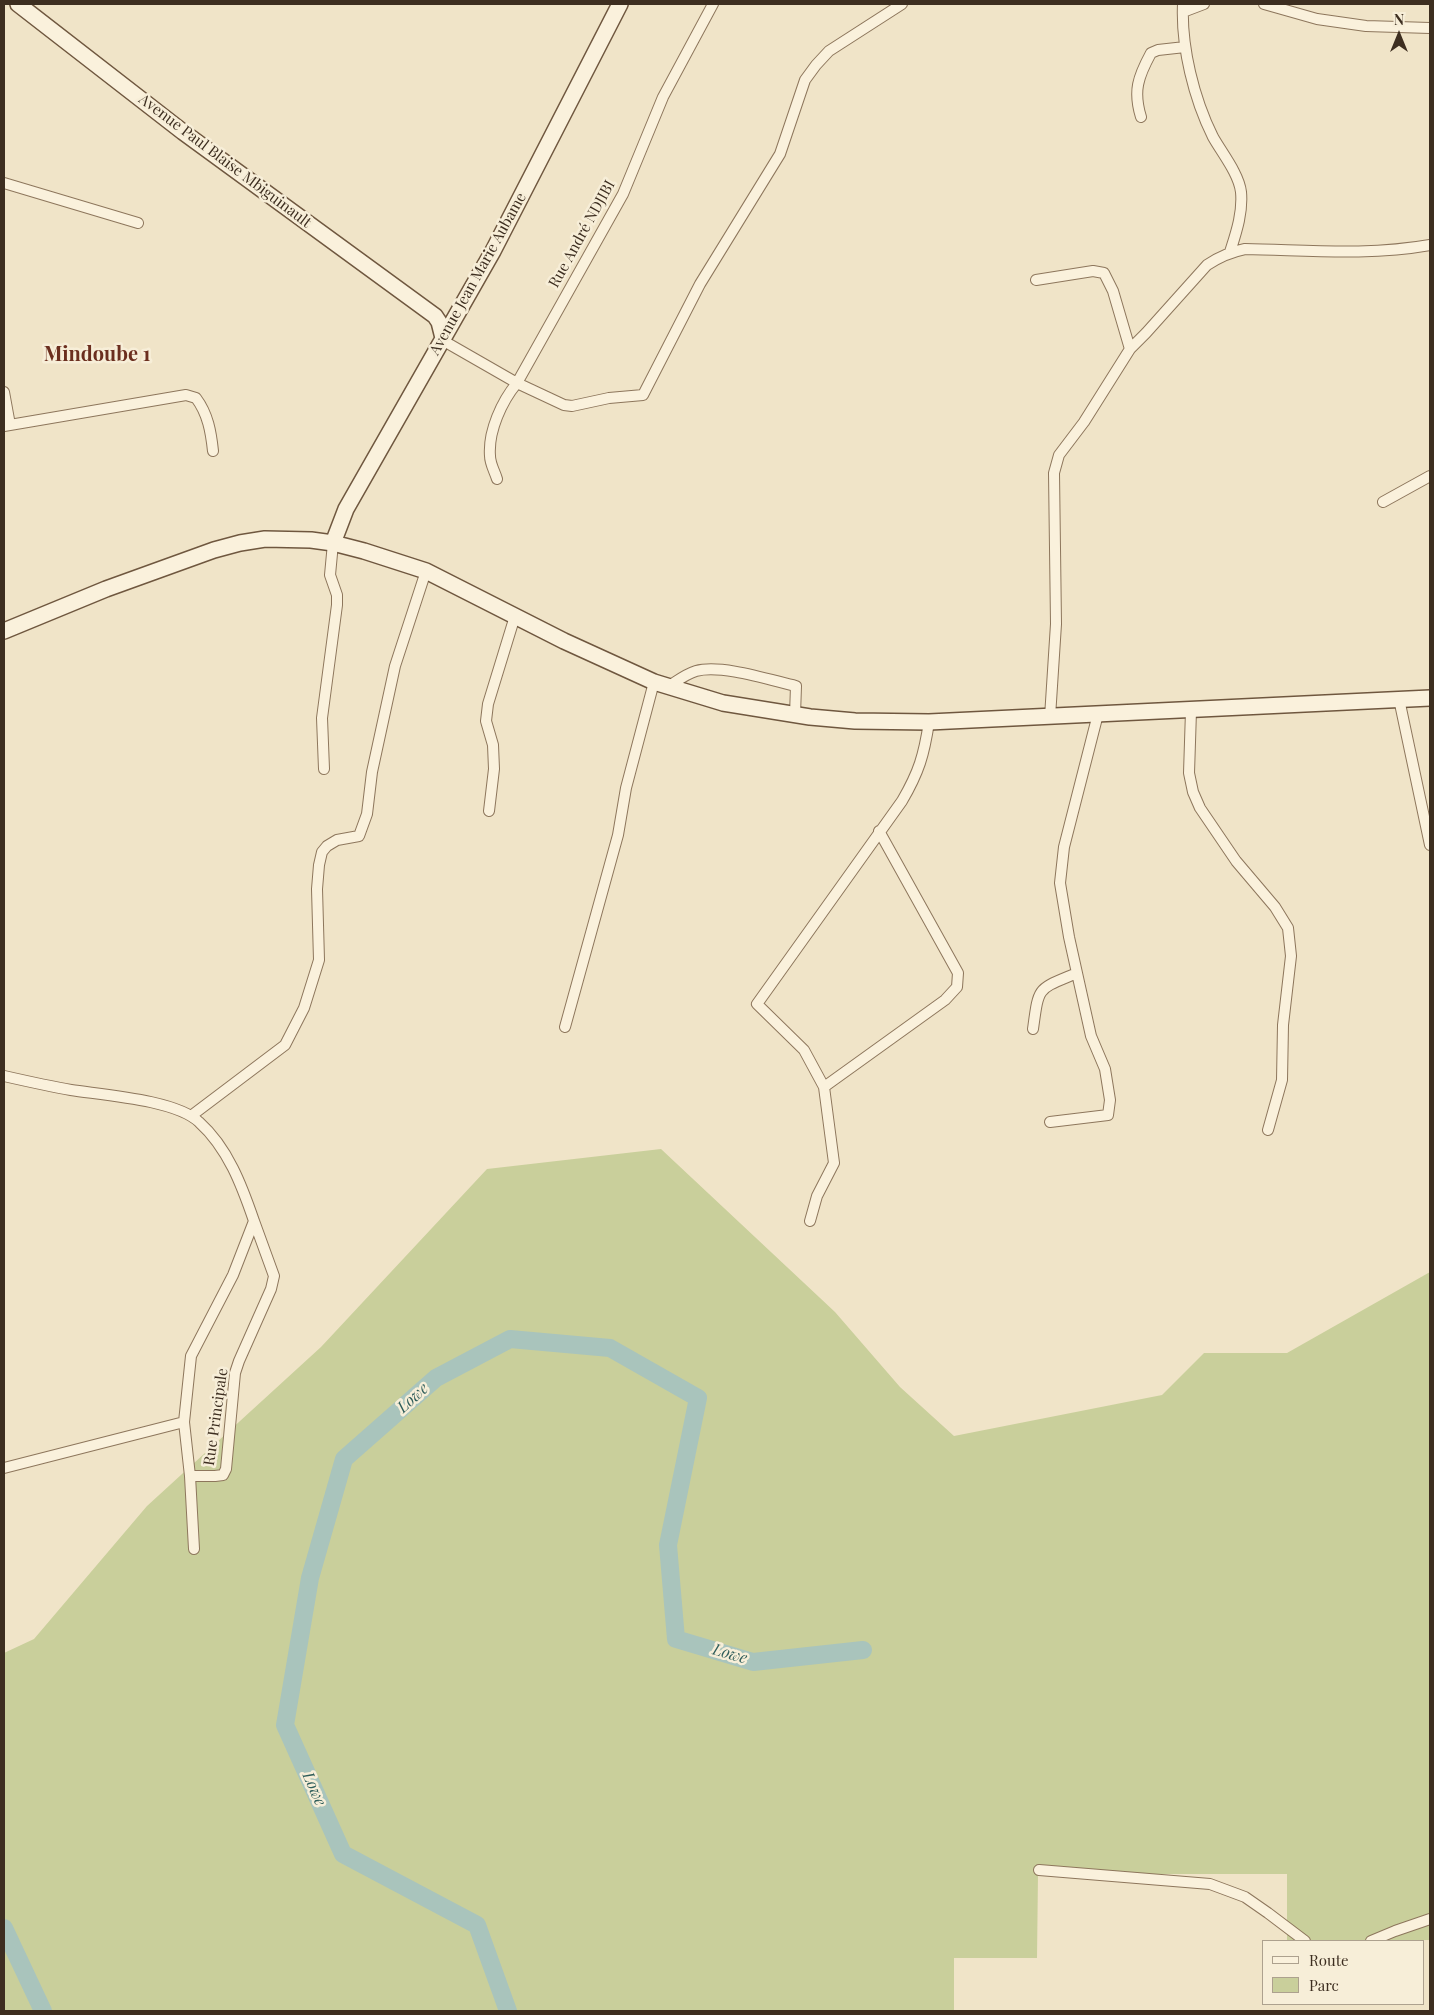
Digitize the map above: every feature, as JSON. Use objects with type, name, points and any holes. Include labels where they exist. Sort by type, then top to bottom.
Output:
[{"type":"street","name":"Avenue Paul Blaise Mbiguinault","points":[[18,4],[183,132],[435,316]]},
{"type":"street","name":"Avenue Jean Marie Aubame","points":[[333,543],[346,509],[493,251],[620,4]]},
{"type":"street","name":"Rue André NDJIBI","points":[[497,479],[490,459],[491,437],[506,396],[517,383],[623,194],[663,98],[713,4]]},
{"type":"street","points":[[459,312],[435,316],[439,322],[443,339],[517,383],[557,402],[572,406],[609,398],[643,396],[700,284],[780,154],[805,80],[829,51],[902,4]]},
{"type":"street","points":[[1204,4],[1183,8],[1185,47],[1196,90],[1213,137],[1228,162],[1240,191],[1240,217],[1230,252]]},
{"type":"street","points":[[1264,4],[1317,20],[1366,26],[1430,28]]},
{"type":"street","points":[[1141,117],[1136,93],[1138,83],[1151,54],[1158,50],[1185,47]]},
{"type":"street","points":[[4,183],[138,223]]},
{"type":"street","points":[[1050,717],[1056,624],[1054,473],[1059,456],[1084,422],[1130,348],[1146,333],[1206,265],[1230,252],[1245,249],[1347,252],[1398,251],[1430,245]]},
{"type":"street","points":[[1036,280],[1094,271],[1104,272],[1113,291],[1130,348]]},
{"type":"street","points":[[4,392],[7,425],[186,396],[196,398],[204,409],[213,451]]},
{"type":"street","points":[[1383,502],[1430,476]]},
{"type":"street","points":[[4,631],[106,589],[214,550],[265,539],[287,539],[333,543],[426,570],[564,641],[654,682],[723,703],[795,715],[855,721],[930,722],[1191,711],[1430,698]]},
{"type":"street","points":[[324,769],[322,718],[337,606],[337,595],[330,575],[333,543]]},
{"type":"street","points":[[191,1116],[285,1046],[304,1008],[319,960],[317,889],[322,852],[327,846],[337,840],[359,836],[367,814],[372,772],[395,666],[426,570]]},
{"type":"street","points":[[489,811],[494,768],[494,745],[486,721],[488,704],[515,616]]},
{"type":"street","points":[[669,686],[690,673],[706,669],[741,674],[796,686],[795,715]]},
{"type":"street","points":[[565,1027],[618,835],[628,780],[654,682]]},
{"type":"street","points":[[1399,699],[1428,827],[1430,845]]},
{"type":"street","points":[[1191,711],[1189,773],[1193,792],[1200,808],[1236,861],[1275,907],[1288,928],[1291,956],[1283,1025],[1282,1080],[1268,1130]]},
{"type":"street","points":[[1050,1122],[1108,1115],[1110,1100],[1105,1069],[1091,1036],[1076,973],[1060,883],[1064,847],[1098,714]]},
{"type":"street","points":[[810,1221],[817,1196],[834,1163],[824,1087],[804,1050],[757,1004],[902,801],[917,775],[925,751],[930,722]]},
{"type":"street","points":[[824,1087],[946,1000],[957,987],[958,972],[879,832]]},
{"type":"street","points":[[1033,1028],[1040,991],[1048,985],[1076,973]]},
{"type":"street","points":[[4,1076],[42,1085],[151,1103],[183,1111],[205,1128],[228,1159],[241,1183],[254,1221],[233,1275],[191,1356],[184,1422],[190,1476],[194,1549]]},
{"type":"street","name":"Rue Principale","points":[[190,1476],[215,1476],[223,1474],[226,1469],[235,1373],[271,1290],[274,1276],[254,1221]]},
{"type":"street","points":[[4,1468],[184,1422]]},
{"type":"street","points":[[1039,1870],[1210,1884],[1245,1897],[1303,1940]]},
{"type":"street","points":[[1373,1940],[1430,1919]]},
{"type":"green space","points":[[661,1149],[835,1312],[900,1387],[954,1436],[1162,1395],[1204,1353],[1287,1353],[1430,1272],[1430,1940],[1287,1940],[1287,1874],[1038,1874],[1037,1958],[954,1958],[954,2011],[4,2011],[4,1653],[34,1639],[147,1506],[321,1347],[487,1169]]},
{"type":"waterway","name":"Lowe","points":[[508,2011],[477,1925],[343,1854],[285,1725],[310,1578],[344,1459],[436,1378],[510,1339],[610,1348],[698,1398],[668,1545],[676,1639],[753,1662],[863,1650]]},
{"type":"waterway","name":"Lowe","points":[[4,1928],[43,2011]]},
{"type":"district","name":"Mindoube 1","points":[[97,355]]}]
